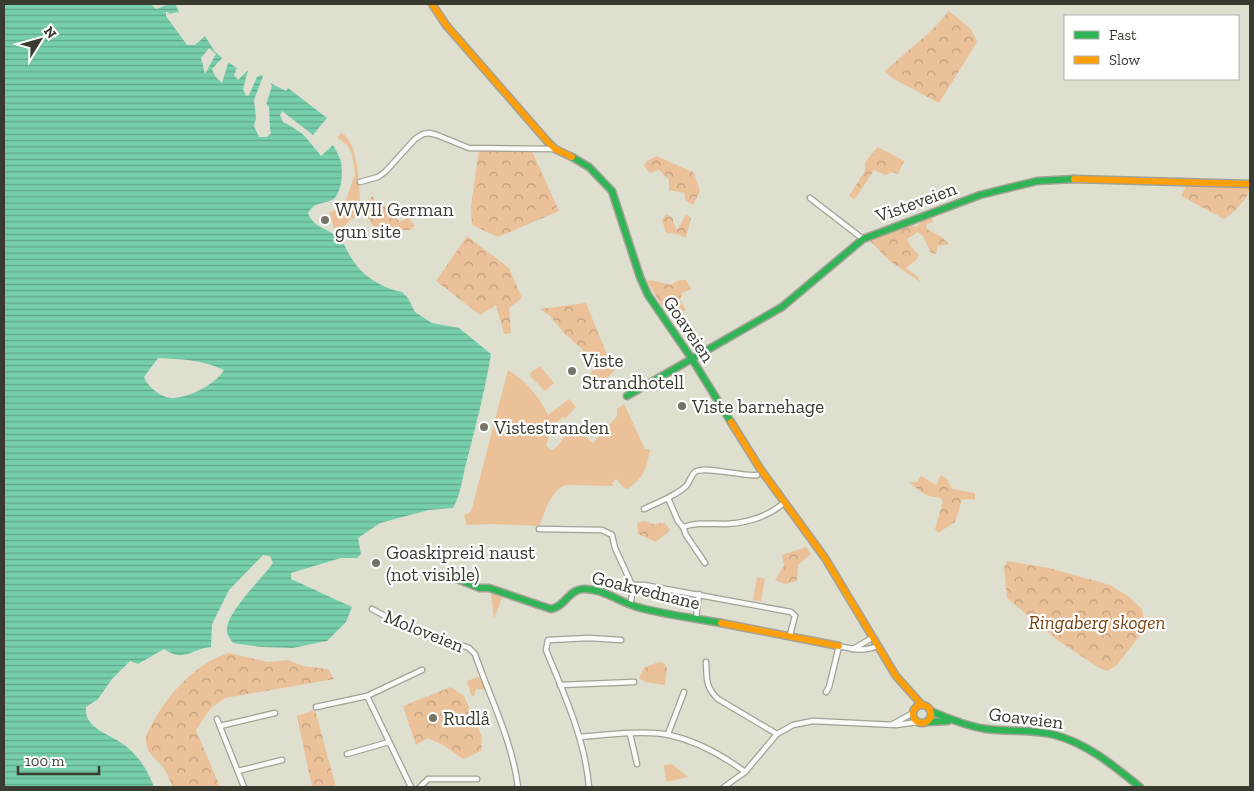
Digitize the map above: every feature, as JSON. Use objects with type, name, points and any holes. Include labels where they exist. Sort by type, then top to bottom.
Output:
[{"type":"main road","name":"Goaveien","points":[[432,4],[452,32],[555,149],[589,167],[612,191],[643,286],[692,359],[761,470],[825,558],[877,646],[909,692],[922,705]]},
{"type":"main road","name":"Visteveien","points":[[627,396],[639,392],[707,348],[782,306],[863,239],[882,230],[972,198],[1003,188],[1037,181],[1077,179],[1250,184]]},
{"type":"main road","name":"Goakvednane","points":[[457,579],[480,588],[489,588],[554,610],[569,595],[577,590],[586,588],[598,591],[630,605],[790,635],[838,646]]},
{"type":"main road","name":"Goaveien","points":[[909,692],[914,711]]},
{"type":"main road","points":[[917,706],[928,707],[931,711],[931,716],[927,722],[918,722],[914,718],[914,711],[917,706]]},
{"type":"main road","name":"Goaveien","points":[[931,711],[953,721],[1000,731],[1053,734],[1075,741],[1101,756],[1140,787]]},
{"type":"main road","name":"Goaveien","points":[[927,722],[953,721]]},
{"type":"street","points":[[360,182],[378,177],[385,172],[415,139],[423,134],[437,135],[469,148],[555,149]]},
{"type":"street","points":[[810,198],[863,239]]},
{"type":"street","points":[[644,509],[684,488],[695,472],[699,470],[743,476],[757,475]]},
{"type":"street","points":[[668,498],[678,521],[683,526],[686,535],[705,563]]},
{"type":"street","points":[[683,526],[693,523],[736,523],[767,515],[785,502]]},
{"type":"street","points":[[539,529],[607,531],[614,538],[615,548],[632,585],[633,591],[630,605]]},
{"type":"street","points":[[632,585],[644,585],[700,594],[792,612],[795,616],[790,635]]},
{"type":"street","points":[[696,618],[700,594]]},
{"type":"street","name":"Moloveien","points":[[372,609],[394,621],[470,648],[475,654],[506,736],[516,767],[518,787]]},
{"type":"street","points":[[589,787],[586,761],[580,737],[546,650],[548,640],[588,638],[621,640]]},
{"type":"street","points":[[852,649],[872,638]]},
{"type":"street","points":[[826,692],[829,687],[838,646]]},
{"type":"street","name":"Goakvednane","points":[[838,646],[852,649],[869,649],[877,646]]},
{"type":"street","points":[[706,662],[708,689],[712,694],[777,734]]},
{"type":"street","points":[[316,707],[367,696],[422,670]]},
{"type":"street","points":[[560,685],[634,682]]},
{"type":"street","points":[[668,734],[684,692]]},
{"type":"street","points":[[367,696],[411,787]]},
{"type":"street","points":[[890,725],[906,718],[914,711]]},
{"type":"street","points":[[220,726],[275,714]]},
{"type":"street","points":[[217,719],[244,787]]},
{"type":"street","points":[[724,787],[745,772],[777,734],[788,727],[803,722],[890,725],[918,722]]},
{"type":"street","points":[[630,734],[637,764]]},
{"type":"street","points":[[580,737],[668,734],[698,744],[745,772]]},
{"type":"street","points":[[347,754],[389,742]]},
{"type":"street","points":[[238,771],[282,760]]},
{"type":"street","points":[[420,787],[428,779],[477,780]]},
{"type":"green space","points":[[949,11],[971,29],[977,42],[939,103],[892,78],[885,71],[932,30]]},
{"type":"green space","points":[[342,133],[353,148],[356,159],[362,214],[351,219],[344,226],[347,232],[345,235],[340,228],[334,228],[329,212],[340,208],[346,200],[355,174],[352,154],[347,145],[337,137]]},
{"type":"green space","points":[[878,147],[904,161],[898,174],[892,172],[885,175],[874,170],[854,199],[849,196],[865,171],[865,162]]},
{"type":"green space","points":[[479,149],[531,149],[559,211],[498,237],[472,225],[471,207]]},
{"type":"green space","points":[[657,156],[694,173],[700,191],[693,205],[686,201],[684,193],[669,190],[669,180],[659,170],[650,173],[644,166],[647,161]]},
{"type":"green space","points":[[1186,186],[1250,188],[1240,205],[1224,219],[1181,196]]},
{"type":"green space","points":[[373,196],[378,205],[388,206],[389,214],[400,221],[409,218],[415,226],[410,230],[380,233],[372,225],[367,210],[367,204]]},
{"type":"green space","points":[[666,214],[673,218],[677,230],[686,214],[691,218],[686,238],[678,234],[666,233],[662,220]]},
{"type":"green space","points":[[932,217],[933,222],[926,224],[927,229],[942,237],[949,244],[938,246],[936,254],[931,253],[923,236],[918,232],[907,239],[911,247],[919,255],[906,268],[918,277],[920,282],[890,261],[870,241],[912,225],[916,227],[923,220]]},
{"type":"green space","points":[[467,236],[509,268],[522,298],[509,308],[511,333],[504,334],[496,305],[480,315],[436,281]]},
{"type":"green space","points":[[679,280],[686,280],[691,289],[682,293],[680,300],[686,310],[678,313],[670,307],[662,306],[647,281],[671,285]]},
{"type":"green space","points":[[586,303],[607,355],[592,364],[581,348],[564,333],[550,316],[540,309]]},
{"type":"green space","points":[[606,359],[615,370],[595,390],[584,379]]},
{"type":"green space","points":[[540,366],[554,383],[545,391],[530,376],[531,372]]},
{"type":"green space","points":[[508,370],[531,389],[548,415],[569,399],[576,407],[565,419],[563,417],[557,422],[553,422],[546,446],[551,450],[557,447],[567,432],[586,437],[593,443],[617,416],[617,409],[624,404],[645,449],[650,449],[646,468],[638,480],[628,489],[624,488],[616,479],[612,483],[614,486],[566,485],[560,488],[552,497],[539,526],[467,525],[464,515],[471,512]]},
{"type":"green space","points":[[941,475],[947,479],[952,489],[975,493],[975,500],[962,500],[955,522],[938,533],[935,529],[942,500],[927,495],[908,482],[917,482],[921,476],[936,485]]},
{"type":"green space","points":[[644,521],[653,524],[665,523],[670,530],[656,542],[638,534],[637,523]]},
{"type":"green space","points":[[806,547],[811,554],[798,565],[797,581],[785,584],[775,580],[784,566],[782,555]]},
{"type":"green space","name":"Ringaberg skogen","points":[[1007,561],[1049,568],[1110,585],[1128,596],[1142,609],[1145,629],[1116,666],[1107,671],[1099,668],[1056,639],[1007,598],[1004,568]]},
{"type":"green space","points":[[757,577],[765,579],[761,601],[753,600]]},
{"type":"green space","points":[[494,592],[503,595],[494,619],[491,595]]},
{"type":"green space","points":[[229,653],[268,662],[288,660],[303,666],[328,669],[334,679],[225,698],[210,709],[196,730],[220,787],[173,787],[163,767],[147,747],[147,733],[166,702],[184,681],[205,664]]},
{"type":"green space","points":[[659,662],[664,663],[665,685],[645,682],[639,678],[644,668]]},
{"type":"green space","points":[[659,662],[664,663],[667,668],[665,685],[661,684],[662,681],[658,670],[647,671],[644,668]]},
{"type":"green space","points":[[481,676],[486,690],[476,689],[474,696],[471,695],[467,681]]},
{"type":"green space","points":[[451,687],[464,696],[482,737],[481,751],[463,759],[443,745],[428,738],[416,745],[403,706]]},
{"type":"green space","points":[[315,710],[336,787],[312,787],[297,716]]},
{"type":"green space","points":[[672,764],[688,777],[666,782],[664,765]]},
{"type":"shaded area","points":[[4,4],[151,4],[156,9],[169,4],[175,4],[179,12],[169,14],[166,12],[166,16],[187,45],[195,45],[205,36],[215,52],[237,68],[234,75],[238,80],[248,70],[243,89],[246,96],[249,95],[257,77],[263,76],[254,100],[256,118],[254,126],[259,137],[267,137],[270,134],[269,107],[263,100],[270,83],[286,91],[288,88],[327,118],[313,135],[282,111],[280,115],[283,122],[300,131],[319,152],[332,144],[341,162],[342,177],[338,193],[332,200],[314,207],[308,213],[310,218],[340,239],[356,265],[367,276],[380,285],[402,292],[408,298],[415,312],[432,323],[459,328],[491,354],[483,394],[460,490],[453,508],[429,510],[380,523],[358,538],[361,554],[357,558],[341,558],[291,573],[291,579],[352,607],[346,622],[327,641],[293,648],[262,647],[233,643],[227,632],[232,615],[245,596],[273,563],[270,556],[263,555],[229,590],[212,624],[211,647],[183,655],[177,655],[164,649],[138,664],[130,661],[112,679],[98,699],[86,707],[86,715],[89,721],[101,731],[122,743],[136,756],[150,776],[154,787],[4,787]],"holes":[[[158,358],[200,362],[224,370],[215,380],[202,389],[180,397],[169,398],[156,392],[144,377]]]},
{"type":"pier","points":[[209,48],[216,54],[205,74],[201,58]]},
{"type":"pier","points":[[222,58],[229,60],[222,83],[215,76],[212,69]]},
{"type":"pier","points":[[269,81],[272,86],[266,105],[271,134],[263,136],[267,133],[266,108],[261,99]]},
{"type":"pier","points":[[284,114],[314,137],[303,131],[319,149],[329,141],[333,142],[333,145],[321,156],[304,135],[282,120],[283,116]],"holes":[[[283,116],[298,127],[285,120]]]},
{"type":"traffic: fast","points":[[572,157],[589,167],[612,191],[640,277],[648,295],[692,359],[731,422]]},
{"type":"traffic: fast","points":[[627,396],[782,307],[863,239],[980,195],[1037,181],[1074,179]]},
{"type":"traffic: fast","points":[[457,579],[480,588],[489,588],[551,609],[556,608],[574,592],[590,589],[641,608],[721,623]]},
{"type":"traffic: fast","points":[[931,711],[979,728],[1038,732],[1067,739],[1100,756],[1140,787]]},
{"type":"traffic: fast","points":[[927,722],[948,721]]},
{"type":"traffic: slow","points":[[432,4],[446,25],[547,141],[555,149],[572,157]]},
{"type":"traffic: slow","points":[[1074,179],[1250,184]]},
{"type":"traffic: slow","points":[[731,422],[761,470],[825,558],[896,676],[922,705]]},
{"type":"traffic: slow","points":[[721,623],[839,646]]},
{"type":"traffic: slow","points":[[922,705],[928,708],[931,714],[928,720],[922,723],[916,720],[913,714],[916,708],[922,705]]},
{"type":"place","name":"WWII German gun site","points":[[325,220]]},
{"type":"place","name":"Viste Strandhotell","points":[[572,371]]},
{"type":"place","name":"Viste barnehage","points":[[682,406]]},
{"type":"place","name":"Vistestranden","points":[[484,427]]},
{"type":"place","name":"Goaskipreid naust (not visible)","points":[[376,563]]},
{"type":"place","name":"Rudlå","points":[[433,718]]}]
